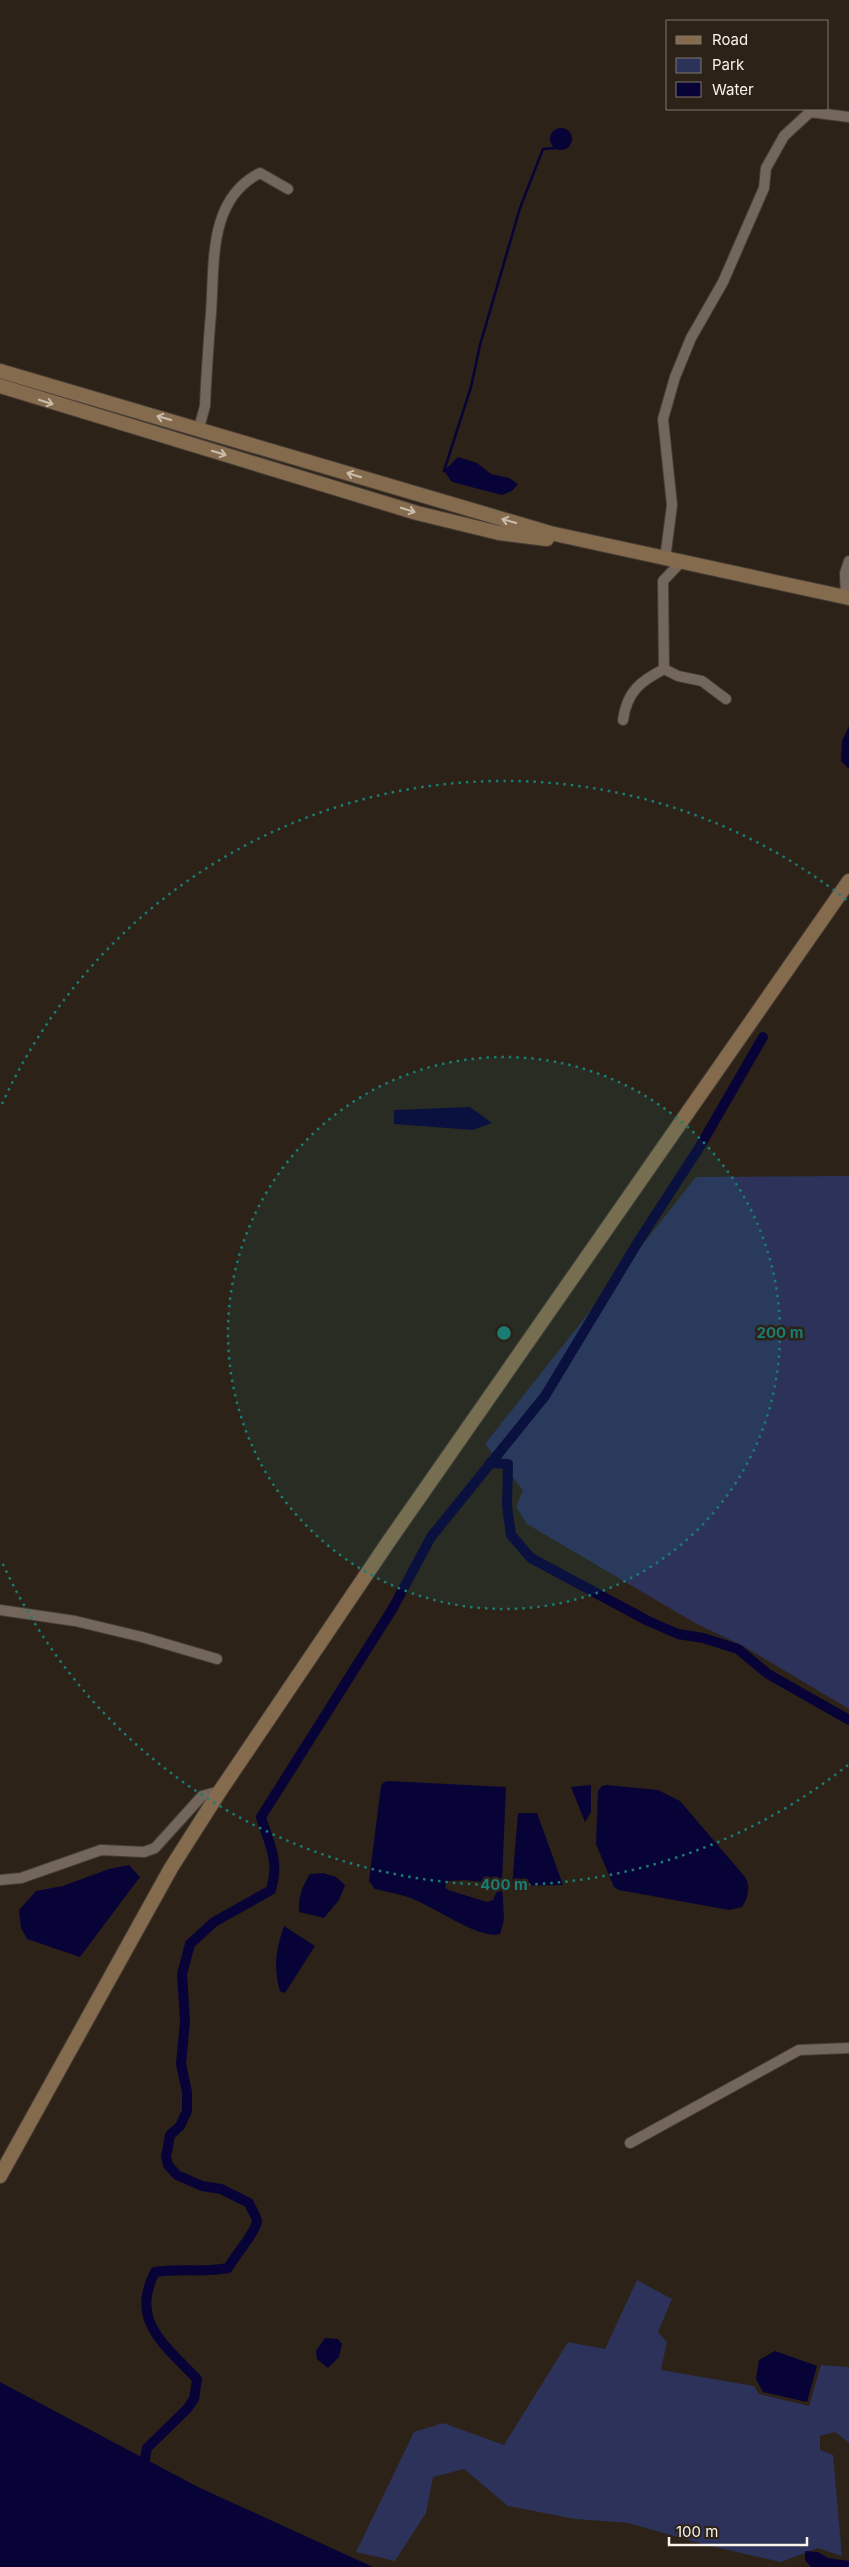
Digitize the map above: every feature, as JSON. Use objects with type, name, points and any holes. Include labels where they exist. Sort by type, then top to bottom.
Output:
[{"type":"main road","points":[[0,371],[199,428],[550,533],[680,563],[848,597]]},
{"type":"main road","points":[[0,386],[417,513],[499,533],[624,550]]},
{"type":"main road","points":[[0,2176],[171,1868],[220,1790],[389,1541],[849,881]]},
{"type":"street","points":[[665,559],[672,505],[663,419],[675,377],[688,346],[723,282],[764,188],[766,168],[784,136],[810,112],[849,117]]},
{"type":"street","points":[[199,428],[205,406],[214,245],[222,218],[233,194],[247,179],[260,172],[274,178],[288,190]]},
{"type":"street","points":[[848,597],[845,573],[849,561]]},
{"type":"street","points":[[664,669],[663,581],[680,563]]},
{"type":"street","points":[[664,669],[678,676],[702,681],[726,699]]},
{"type":"street","points":[[623,720],[625,707],[641,681],[664,669]]},
{"type":"street","points":[[0,1610],[75,1621],[142,1637],[217,1659]]},
{"type":"street","points":[[0,1880],[22,1878],[101,1850],[144,1852],[155,1848],[202,1796],[220,1790]]},
{"type":"street","points":[[630,2143],[799,2050],[849,2048]]},
{"type":"green space","points":[[849,1176],[849,1709],[743,1646],[695,1623],[527,1524],[516,1507],[523,1490],[485,1444],[696,1177]]},
{"type":"green space","points":[[637,2280],[672,2299],[658,2332],[667,2342],[661,2370],[754,2386],[759,2394],[809,2406],[821,2365],[849,2367],[849,2443],[835,2432],[820,2436],[820,2450],[833,2455],[842,2556],[818,2548],[781,2562],[706,2545],[628,2523],[575,2519],[508,2506],[464,2469],[433,2477],[426,2513],[395,2561],[356,2552],[414,2432],[443,2423],[504,2445],[568,2342],[605,2349]]},
{"type":"water","points":[[561,128],[569,131],[572,139],[569,147],[561,150],[553,147],[550,139],[553,131]]},
{"type":"water","points":[[458,457],[477,463],[491,474],[509,478],[518,484],[512,491],[502,495],[452,482],[444,471]]},
{"type":"water","points":[[849,726],[849,769],[841,761],[842,741]]},
{"type":"water","points":[[470,1107],[492,1123],[473,1130],[394,1124],[394,1110]]},
{"type":"water","points":[[384,1782],[506,1787],[502,1881],[504,1920],[500,1934],[491,1935],[469,1928],[413,1899],[375,1889],[369,1881],[381,1786]],"holes":[[[464,1880],[494,1883],[497,1891],[493,1900],[487,1902],[448,1890],[445,1887],[448,1881]]]},
{"type":"water","points":[[591,1785],[591,1812],[585,1822],[571,1787]]},
{"type":"water","points":[[602,1786],[658,1790],[680,1801],[745,1877],[748,1884],[748,1892],[742,1907],[729,1910],[619,1890],[614,1887],[596,1844],[598,1791]]},
{"type":"water","points":[[518,1813],[537,1813],[563,1885],[512,1886]]},
{"type":"water","points":[[129,1865],[140,1877],[80,1957],[27,1939],[21,1928],[19,1910],[36,1891],[63,1886],[109,1869]]},
{"type":"water","points":[[323,1873],[336,1877],[345,1885],[339,1900],[324,1918],[299,1912],[300,1897],[310,1874]]},
{"type":"water","points":[[284,1926],[315,1946],[285,1993],[280,1991],[276,1966],[277,1950]]},
{"type":"water","points":[[325,2338],[338,2339],[342,2344],[339,2357],[328,2368],[317,2359],[316,2351]]},
{"type":"water","points":[[775,2351],[817,2366],[807,2402],[763,2392],[756,2379],[759,2360]]},
{"type":"water","points":[[0,2382],[198,2487],[373,2567],[0,2567]]},
{"type":"water","points":[[805,2551],[818,2552],[828,2558],[849,2561],[849,2567],[811,2567],[805,2560]]},
{"type":"waterway","points":[[444,471],[471,387],[480,345],[520,208],[543,149],[555,148]]},
{"type":"waterway","points":[[143,2471],[147,2448],[187,2409],[194,2399],[197,2379],[163,2344],[149,2319],[146,2305],[148,2289],[155,2272],[228,2268],[249,2237],[257,2221],[249,2203],[221,2189],[202,2186],[177,2175],[168,2165],[166,2157],[170,2135],[180,2126],[187,2111],[187,2092],[181,2064],[185,2021],[182,1974],[190,1944],[214,1922],[271,1890],[274,1861],[261,1817],[393,1608],[431,1537],[545,1396],[638,1242],[699,1148],[763,1037]]},
{"type":"waterway","points":[[490,1463],[508,1464],[507,1506],[511,1535],[531,1558],[648,1621],[678,1634],[703,1638],[738,1649],[768,1674],[849,1720]]}]
